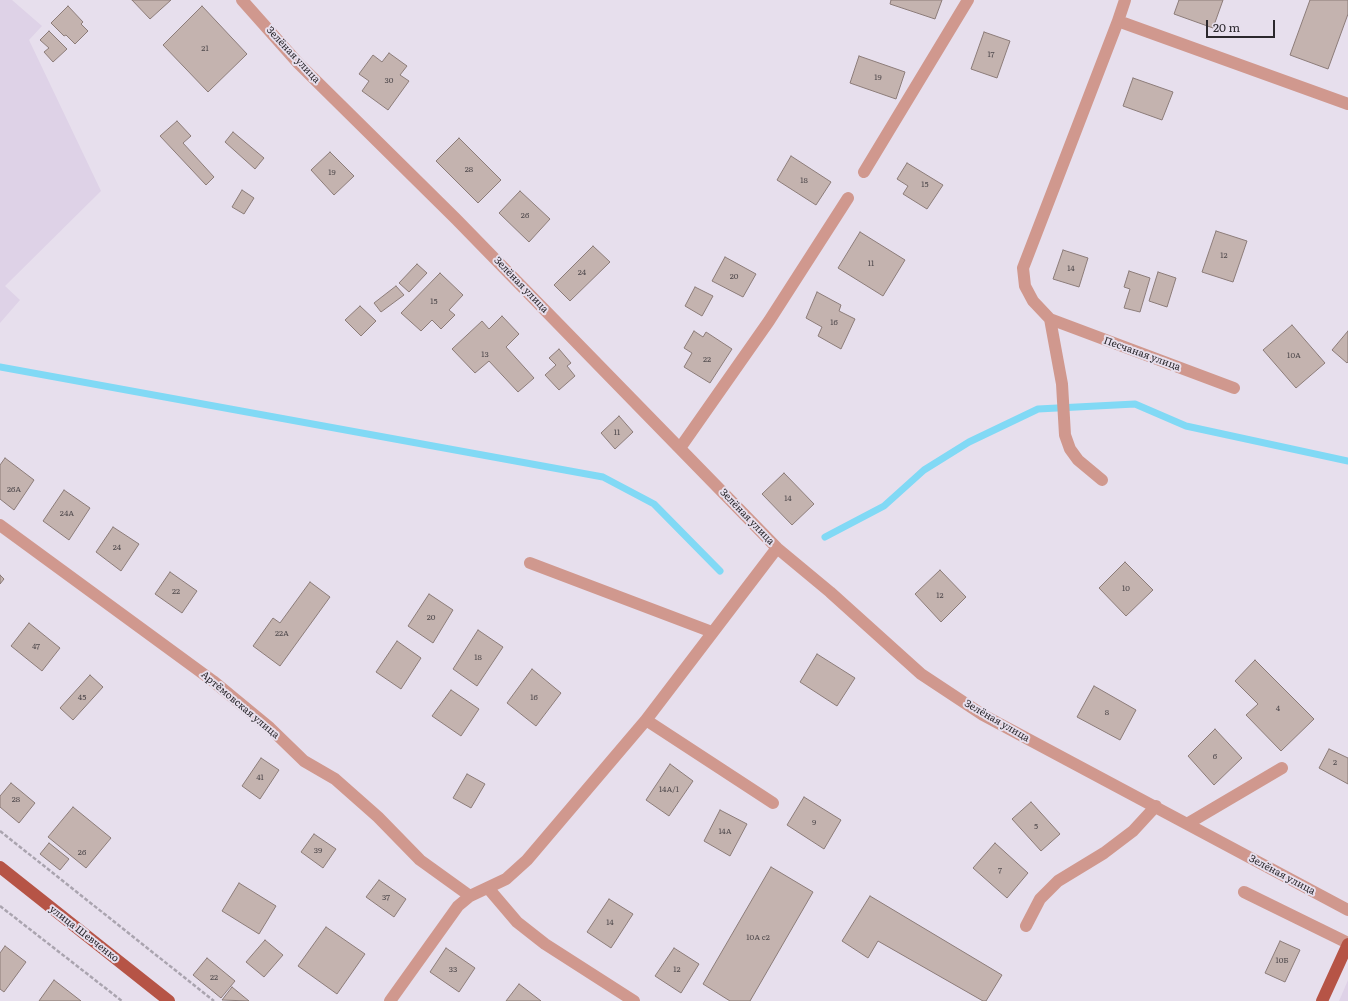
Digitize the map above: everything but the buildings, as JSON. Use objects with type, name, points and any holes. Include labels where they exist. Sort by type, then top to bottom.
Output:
[{"type":"main road","name":"улица Шевченко","points":[[0,867],[169,1001]]},
{"type":"main road","points":[[1322,1001],[1348,944]]},
{"type":"street","name":"Зелёная улица","points":[[242,0],[298,63],[456,219],[777,548],[830,592],[921,674],[984,715],[1348,910]]},
{"type":"street","points":[[864,172],[968,0]]},
{"type":"street","points":[[1102,480],[1078,460],[1070,449],[1065,435],[1062,384],[1050,319],[1033,301],[1025,286],[1023,268],[1125,0]]},
{"type":"street","points":[[1118,21],[1348,104]]},
{"type":"street","points":[[680,448],[769,321],[848,198]]},
{"type":"street","name":"Песчаная улица","points":[[1050,319],[1234,388]]},
{"type":"street","name":"Артёмовская улица","points":[[0,526],[213,681],[270,728],[304,761],[335,779],[378,817],[420,860],[470,896]]},
{"type":"street","points":[[390,1001],[458,906],[470,896],[506,879],[527,860],[646,720],[777,548]]},
{"type":"street","points":[[530,563],[712,632]]},
{"type":"street","points":[[646,720],[773,803]]},
{"type":"street","points":[[1187,824],[1282,768]]},
{"type":"street","points":[[1026,926],[1040,899],[1058,881],[1104,853],[1133,831],[1156,806]]},
{"type":"street","points":[[488,888],[517,922],[544,944],[634,1001]]},
{"type":"street","points":[[1244,892],[1348,944]]},
{"type":"path","points":[[0,830],[214,1001]]},
{"type":"path","points":[[0,906],[122,1001]]},
{"type":"shaded area","points":[[0,0],[12,0],[42,26],[29,40],[101,191],[5,286],[20,300],[0,323]]},
{"type":"shaded area","points":[[1348,980],[1348,1001],[1339,1001]]},
{"type":"waterway","points":[[0,367],[603,477],[654,504],[720,571]]},
{"type":"waterway","points":[[825,537],[884,506],[924,470],[969,442],[1038,409],[1135,404],[1186,426],[1348,461]]}]
